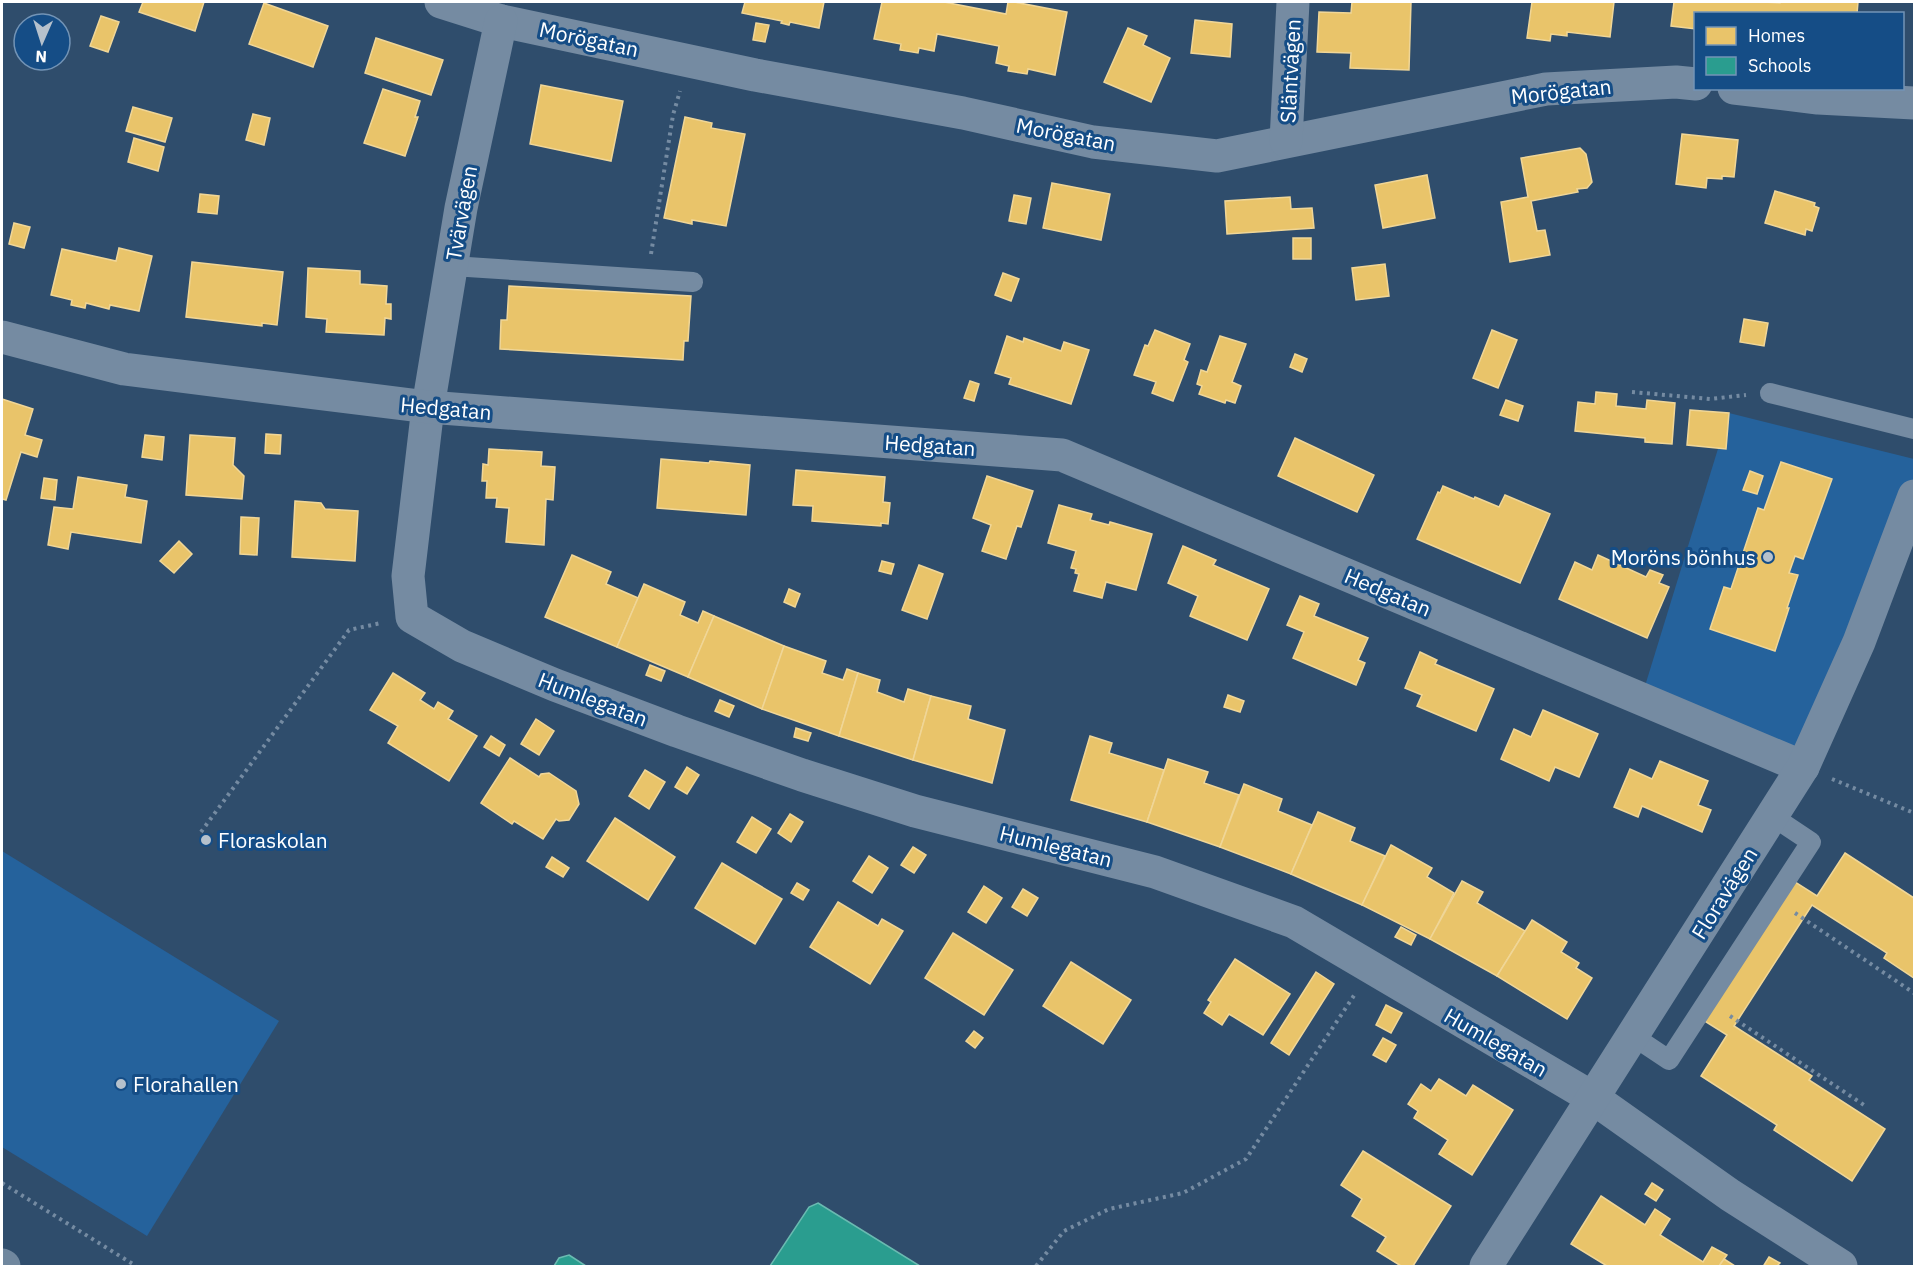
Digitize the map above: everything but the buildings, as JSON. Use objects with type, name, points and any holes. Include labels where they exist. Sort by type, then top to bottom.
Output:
[{"type":"street","name":"Morögatan","points":[[441,2],[501,21],[755,75],[963,113],[1093,142],[1217,156],[1546,89],[1676,82],[1694,84]]},
{"type":"street","name":"Släntvägen","points":[[1286,141],[1293,2]]},
{"type":"street","name":"Tvärvägen","points":[[428,407],[461,208],[501,21]]},
{"type":"street","points":[[1751,90],[1818,98],[1914,103]]},
{"type":"street","name":"Hedgatan","points":[[2,337],[124,369],[428,407],[1062,455],[1803,767]]},
{"type":"street","points":[[411,617],[408,576],[428,407]]},
{"type":"street","name":"Floravägen","points":[[1486,1266],[1803,767],[1858,642],[1914,496]]},
{"type":"street","name":"Humlegatan","points":[[411,617],[462,646],[555,685],[791,772],[915,811],[1155,872],[1294,922],[1593,1098],[1730,1195],[1841,1266]]},
{"type":"lane","points":[[452,266],[693,282]]},
{"type":"lane","points":[[1770,393],[1914,429]]},
{"type":"lane","points":[[1633,1036],[1670,1060],[1811,842],[1772,816]]},
{"type":"path","points":[[648,279],[673,115],[688,60]]},
{"type":"path","points":[[1632,392],[1710,399],[1770,393]]},
{"type":"path","points":[[201,832],[349,630],[411,617]]},
{"type":"path","points":[[1803,767],[1914,813]]},
{"type":"path","points":[[1774,899],[1914,993]]},
{"type":"path","points":[[1036,1266],[1064,1231],[1108,1209],[1183,1193],[1246,1159],[1372,969]]},
{"type":"path","points":[[1708,1001],[1864,1105]]},
{"type":"path","points":[[2,1184],[136,1266]]},
{"type":"shaded area","points":[[1729,413],[1914,459],[1914,491],[1803,767],[1641,699]]},
{"type":"shaded area","name":"Florahallen","points":[[2,851],[279,1021],[147,1236],[2,1147]]},
{"type":"place","name":"Moröns bönhus","points":[[1768,557]]},
{"type":"place","name":"Floraskolan","points":[[206,840]]},
{"type":"place","name":"Florahallen","points":[[121,1084]]}]
